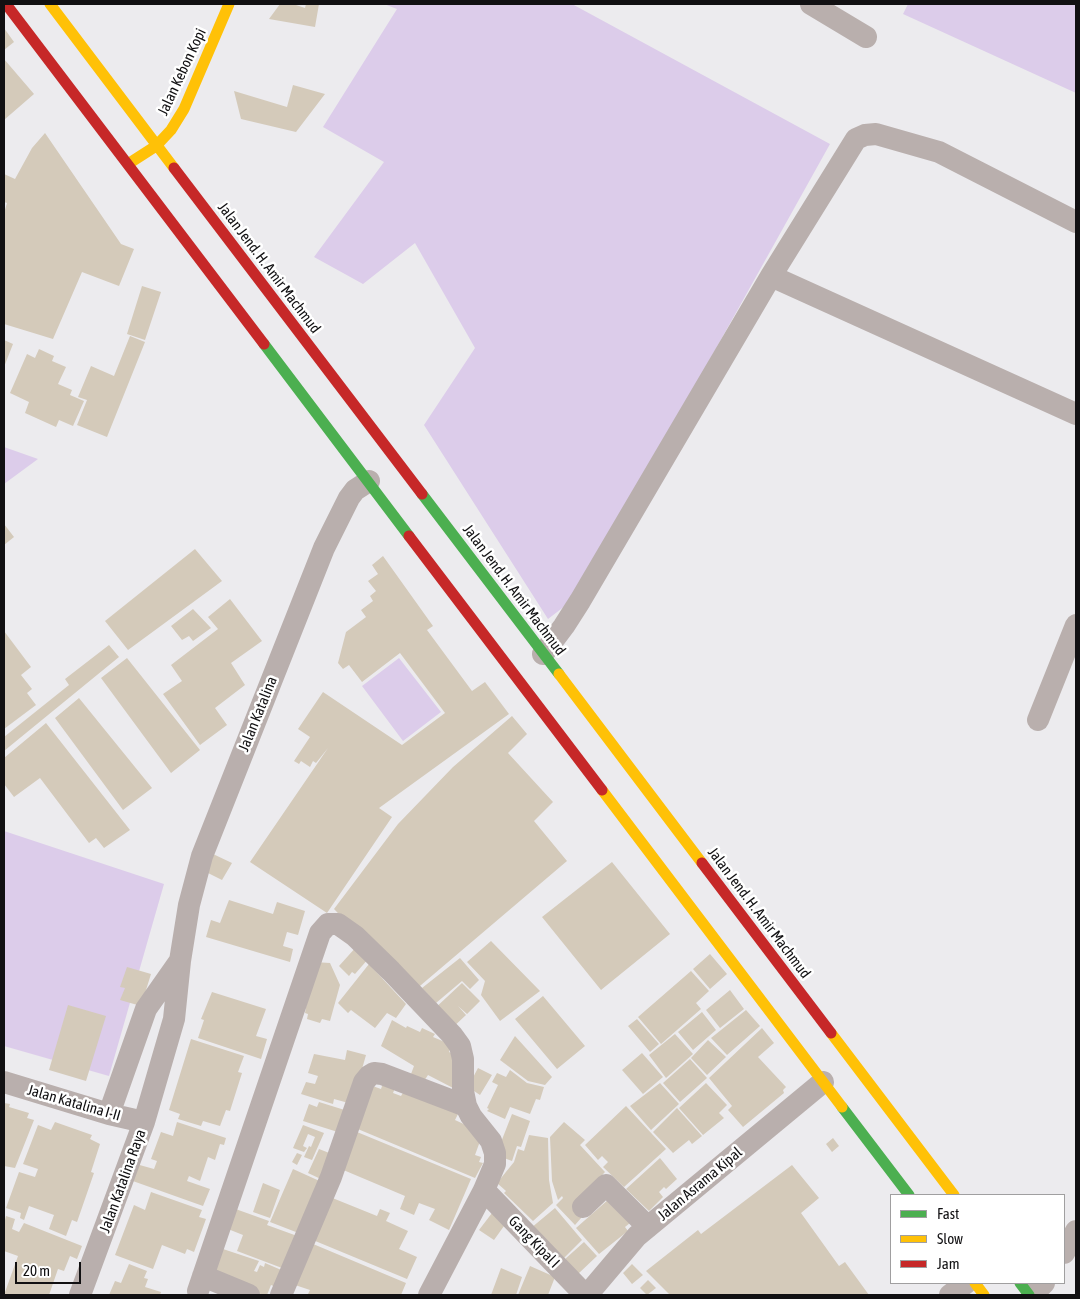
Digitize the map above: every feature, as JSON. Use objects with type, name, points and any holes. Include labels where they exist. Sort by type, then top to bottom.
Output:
[{"type":"main road","points":[[6,4],[666,868],[823,1082],[908,1194]]},
{"type":"main road","name":"Jalan Jend. H. Amir Machmud","points":[[50,4],[543,654],[724,900],[953,1194]]},
{"type":"main road","name":"Jalan Kebon Kopi","points":[[128,164],[156,146],[171,130],[184,109],[229,4]]},
{"type":"main road","points":[[976,1284],[984,1295]]},
{"type":"main road","points":[[1021,1284],[1031,1295]]},
{"type":"street","points":[[811,4],[866,37]]},
{"type":"street","points":[[543,654],[564,626],[614,545],[771,276],[856,139],[865,135],[876,134],[939,152],[1076,222]]},
{"type":"street","points":[[771,276],[1076,414]]},
{"type":"street","name":"Jalan Katalina","points":[[144,1122],[174,1020],[180,961],[189,905],[202,856],[324,548],[349,498],[355,490],[369,481]]},
{"type":"street","points":[[1038,720],[1076,625]]},
{"type":"street","points":[[249,1295],[200,1283],[320,933],[328,924],[338,924],[355,936],[452,1035],[460,1046],[463,1060],[463,1091],[466,1106],[471,1116],[491,1141],[495,1153],[495,1164],[484,1190],[429,1295]]},
{"type":"street","name":"Jalan Katalina","points":[[110,1114],[146,1009],[180,961]]},
{"type":"street","points":[[284,1294],[331,1178],[364,1082],[369,1076],[374,1073],[382,1074],[466,1106]]},
{"type":"street","name":"Jalan Katalina I-II","points":[[4,1082],[110,1114],[144,1122]]},
{"type":"street","name":"Jalan Asrama Kipal","points":[[586,1295],[637,1236],[823,1082]]},
{"type":"street","name":"Jalan Katalina Raya","points":[[80,1295],[144,1122]]},
{"type":"street","points":[[583,1207],[606,1185],[648,1227]]},
{"type":"street","name":"Gang Kipal I","points":[[484,1190],[586,1295]]},
{"type":"street","points":[[1065,1251],[1076,1231]]},
{"type":"street","points":[[950,1295],[965,1284]]},
{"type":"street","points":[[1031,1295],[1043,1284]]},
{"type":"shaded area","points":[[384,4],[572,4],[830,144],[578,596],[548,619],[424,425],[475,348],[415,243],[363,284],[314,257],[384,162],[323,127],[397,9]]},
{"type":"shaded area","points":[[908,4],[1076,4],[1076,93],[903,14]]},
{"type":"shaded area","points":[[4,447],[38,459],[4,484]]},
{"type":"shaded area","points":[[399,658],[441,712],[403,741],[362,686]]},
{"type":"shaded area","points":[[4,831],[164,884],[109,1076],[4,1046]]},
{"type":"building","points":[[280,4],[293,4],[305,8],[306,4],[319,4],[315,27],[269,19]]},
{"type":"building","points":[[4,28],[14,42],[4,50]]},
{"type":"building","points":[[4,59],[34,94],[4,120]]},
{"type":"building","points":[[293,85],[325,94],[296,132],[241,119],[234,91],[287,107]]},
{"type":"building","points":[[45,133],[121,244],[134,249],[119,286],[82,272],[53,339],[4,324],[4,213],[7,203],[4,202],[4,174],[15,179],[32,148]]},
{"type":"building","points":[[142,286],[161,292],[145,340],[127,334]]},
{"type":"building","points":[[130,336],[145,342],[107,437],[77,425],[87,400],[78,397],[91,366],[114,376]]},
{"type":"building","points":[[4,340],[13,344],[4,367]]},
{"type":"building","points":[[39,349],[54,356],[52,361],[66,367],[58,384],[72,390],[70,395],[84,401],[73,426],[59,420],[56,427],[25,413],[29,402],[10,393],[27,354],[35,358]]},
{"type":"building","points":[[4,524],[14,537],[4,545]]},
{"type":"building","points":[[195,549],[222,581],[128,650],[105,621]]},
{"type":"building","points":[[383,556],[433,626],[427,630],[472,691],[485,682],[509,714],[379,808],[392,817],[327,913],[250,862],[328,748],[316,763],[313,761],[310,767],[301,761],[299,764],[294,761],[310,737],[298,729],[323,692],[402,745],[445,713],[400,653],[362,682],[349,665],[343,669],[338,663],[346,632],[366,617],[361,610],[373,601],[370,596],[376,591],[368,581],[378,574],[372,565]]},
{"type":"building","points":[[230,599],[262,641],[231,663],[245,685],[215,708],[227,725],[200,745],[163,694],[182,681],[171,665],[218,629],[208,617]]},
{"type":"building","points":[[193,609],[211,628],[193,641],[189,636],[182,640],[171,626]]},
{"type":"building","points":[[4,631],[31,667],[21,675],[32,689],[27,693],[36,705],[4,729]]},
{"type":"building","points":[[109,645],[119,657],[4,751],[4,737],[69,685],[65,679]]},
{"type":"building","points":[[127,658],[200,750],[171,773],[101,678]]},
{"type":"building","points":[[79,698],[152,788],[123,810],[55,718]]},
{"type":"building","points":[[512,716],[527,734],[508,753],[553,802],[534,821],[567,861],[414,991],[334,909],[398,824],[453,767]]},
{"type":"building","points":[[46,723],[130,830],[104,848],[96,838],[89,843],[40,778],[14,797],[4,784],[4,758]]},
{"type":"building","points":[[213,854],[232,863],[222,880],[204,871]]},
{"type":"building","points":[[612,862],[670,934],[601,990],[542,917]]},
{"type":"building","points":[[229,900],[273,914],[277,902],[305,911],[298,935],[287,932],[283,946],[293,949],[290,962],[206,937],[211,920],[220,923]]},
{"type":"building","points":[[491,941],[540,991],[500,1021],[481,995],[485,981],[467,962]]},
{"type":"building","points":[[357,946],[369,958],[355,974],[352,972],[349,976],[339,966]]},
{"type":"building","points":[[710,954],[727,974],[710,989],[693,969]]},
{"type":"building","points":[[460,958],[479,980],[470,989],[462,981],[436,1003],[422,988]]},
{"type":"building","points":[[314,962],[330,963],[340,985],[330,1021],[322,1019],[320,1023],[307,1019],[308,1014],[305,1013]]},
{"type":"building","points":[[369,964],[406,1004],[396,1018],[387,1013],[375,1028],[351,1010],[348,1013],[338,1003]]},
{"type":"building","points":[[127,967],[151,974],[141,1006],[120,1000],[125,988],[120,987]]},
{"type":"building","points":[[691,971],[709,991],[696,1003],[701,1009],[661,1044],[638,1017]]},
{"type":"building","points":[[462,983],[480,1001],[467,1014],[458,1006],[466,1015],[450,1030],[432,1011]]},
{"type":"building","points":[[730,990],[744,1009],[720,1028],[706,1010]]},
{"type":"building","points":[[212,992],[266,1009],[256,1036],[267,1039],[261,1059],[198,1038],[204,1020],[201,1019]]},
{"type":"building","points":[[543,996],[585,1046],[557,1069],[515,1019]]},
{"type":"building","points":[[68,1005],[106,1016],[86,1081],[49,1070]]},
{"type":"building","points":[[746,1010],[760,1026],[727,1055],[711,1038]]},
{"type":"building","points":[[702,1012],[716,1030],[693,1050],[678,1032]]},
{"type":"building","points":[[637,1019],[659,1044],[650,1052],[628,1026]]},
{"type":"building","points":[[392,1020],[406,1028],[407,1026],[420,1032],[422,1028],[435,1034],[433,1037],[452,1045],[449,1052],[460,1057],[455,1089],[428,1075],[424,1081],[411,1074],[414,1066],[381,1046]]},
{"type":"building","points":[[762,1028],[774,1043],[758,1057],[786,1087],[783,1090],[784,1093],[743,1127],[728,1110],[732,1106],[709,1078]]},
{"type":"building","points":[[675,1034],[693,1054],[666,1078],[649,1055]]},
{"type":"building","points":[[515,1036],[552,1077],[545,1085],[528,1081],[500,1060]]},
{"type":"building","points":[[191,1039],[244,1056],[238,1072],[242,1073],[230,1111],[226,1110],[220,1126],[203,1121],[201,1126],[178,1119],[180,1114],[169,1110]]},
{"type":"building","points":[[708,1040],[726,1057],[707,1075],[691,1058]]},
{"type":"building","points":[[347,1050],[366,1055],[352,1104],[334,1099],[333,1104],[301,1094],[306,1082],[315,1084],[318,1076],[308,1073],[314,1054],[345,1060]]},
{"type":"building","points":[[642,1053],[663,1077],[643,1094],[622,1070]]},
{"type":"building","points":[[690,1059],[707,1078],[680,1102],[663,1083]]},
{"type":"building","points":[[478,1068],[492,1075],[480,1095],[468,1087]]},
{"type":"building","points":[[510,1070],[527,1083],[544,1087],[540,1100],[536,1099],[530,1114],[510,1107],[505,1119],[487,1111],[489,1109],[487,1108],[498,1085],[492,1082],[497,1073],[506,1077]]},
{"type":"building","points":[[383,1083],[395,1088],[393,1093],[401,1096],[404,1091],[458,1114],[455,1120],[483,1133],[475,1155],[481,1157],[479,1162],[483,1163],[475,1178],[353,1127],[367,1084],[381,1089]]},
{"type":"building","points":[[660,1083],[679,1104],[651,1130],[630,1106]]},
{"type":"building","points":[[706,1083],[727,1105],[719,1113],[724,1118],[703,1135],[679,1108]]},
{"type":"building","points":[[319,1102],[351,1112],[344,1134],[303,1121],[309,1104],[317,1107]]},
{"type":"building","points":[[4,1103],[10,1104],[9,1107],[29,1113],[27,1118],[34,1120],[15,1168],[4,1166]]},
{"type":"building","points":[[626,1106],[666,1149],[624,1187],[603,1167],[608,1162],[602,1156],[598,1160],[585,1145]]},
{"type":"building","points":[[677,1108],[702,1136],[692,1144],[689,1140],[673,1153],[653,1132]]},
{"type":"building","points":[[512,1114],[530,1121],[521,1147],[517,1146],[512,1161],[496,1155]]},
{"type":"building","points":[[55,1122],[92,1135],[90,1139],[100,1144],[91,1172],[94,1173],[77,1222],[72,1220],[66,1236],[49,1229],[54,1215],[29,1206],[24,1220],[20,1218],[21,1213],[6,1208],[19,1172],[35,1177],[38,1169],[23,1164],[38,1125],[51,1130]]},
{"type":"building","points":[[177,1122],[226,1138],[224,1145],[220,1144],[215,1160],[208,1157],[200,1181],[189,1176],[187,1181],[210,1189],[203,1206],[130,1180],[136,1164],[154,1169],[157,1161],[151,1159],[161,1132],[173,1136]]},
{"type":"building","points":[[564,1122],[585,1140],[580,1145],[605,1172],[572,1207],[582,1217],[575,1225],[556,1205],[563,1198],[562,1196],[558,1200],[552,1181],[550,1137]]},
{"type":"building","points":[[303,1125],[324,1133],[312,1160],[304,1157],[315,1137],[308,1134],[303,1146],[307,1148],[304,1152],[293,1148]]},
{"type":"building","points":[[357,1132],[471,1179],[449,1230],[429,1220],[435,1209],[419,1203],[414,1215],[400,1209],[405,1196],[341,1169]]},
{"type":"building","points":[[529,1135],[548,1138],[549,1180],[553,1203],[533,1221],[504,1193],[506,1191],[497,1183],[514,1162],[518,1149],[524,1151]]},
{"type":"building","points":[[833,1138],[839,1146],[832,1152],[826,1144]]},
{"type":"building","points":[[319,1149],[337,1156],[325,1181],[308,1173]]},
{"type":"building","points":[[297,1153],[302,1155],[297,1165],[292,1162]]},
{"type":"building","points":[[660,1158],[677,1179],[666,1189],[664,1187],[659,1192],[663,1197],[649,1211],[626,1189]]},
{"type":"building","points":[[792,1165],[819,1198],[801,1213],[839,1266],[845,1262],[869,1295],[670,1295],[646,1271],[698,1230],[701,1234]]},
{"type":"building","points":[[293,1169],[324,1183],[301,1234],[270,1222]]},
{"type":"building","points":[[263,1183],[280,1190],[270,1218],[253,1212]]},
{"type":"building","points":[[151,1192],[202,1210],[199,1217],[206,1219],[194,1252],[187,1249],[185,1254],[162,1245],[153,1269],[115,1255],[134,1205],[145,1210]]},
{"type":"building","points":[[325,1195],[377,1216],[380,1209],[390,1213],[386,1221],[408,1231],[399,1249],[417,1257],[407,1279],[308,1238]]},
{"type":"building","points":[[609,1199],[630,1223],[625,1227],[628,1231],[599,1254],[576,1228]]},
{"type":"building","points":[[230,1207],[269,1221],[267,1225],[300,1237],[282,1268],[237,1251],[243,1235],[223,1227]]},
{"type":"building","points":[[555,1208],[582,1240],[561,1261],[531,1228]]},
{"type":"building","points":[[492,1213],[504,1226],[494,1240],[479,1230]]},
{"type":"building","points":[[6,1216],[15,1219],[12,1229],[19,1232],[24,1223],[82,1246],[77,1259],[70,1256],[64,1271],[58,1269],[49,1295],[4,1295],[18,1256],[4,1251],[4,1224]]},
{"type":"building","points":[[306,1241],[406,1283],[401,1295],[308,1294],[310,1290],[292,1284]]},
{"type":"building","points":[[584,1242],[597,1256],[578,1274],[564,1260]]},
{"type":"building","points":[[220,1248],[259,1261],[254,1271],[257,1272],[260,1265],[264,1267],[265,1263],[286,1272],[278,1288],[271,1285],[267,1295],[264,1295],[208,1277]]},
{"type":"building","points":[[129,1264],[147,1271],[144,1278],[148,1279],[145,1287],[161,1292],[160,1295],[109,1295],[115,1281],[121,1283]]},
{"type":"building","points":[[632,1264],[643,1275],[632,1284],[623,1273]]},
{"type":"building","points":[[530,1266],[555,1277],[548,1295],[518,1295]]},
{"type":"building","points":[[501,1268],[522,1277],[516,1295],[491,1295]]},
{"type":"building","points":[[648,1280],[656,1288],[647,1295],[640,1288]]},
{"type":"traffic: fast","points":[[264,344],[409,536]]},
{"type":"traffic: fast","points":[[422,494],[559,674]]},
{"type":"traffic: fast","points":[[842,1107],[908,1194]]},
{"type":"traffic: fast","points":[[1021,1284],[1029,1295]]},
{"type":"traffic: slow","points":[[50,4],[174,168]]},
{"type":"traffic: slow","points":[[128,164],[156,146],[171,130],[184,109],[229,4]]},
{"type":"traffic: slow","points":[[559,674],[702,863]]},
{"type":"traffic: slow","points":[[602,790],[842,1107]]},
{"type":"traffic: slow","points":[[831,1033],[953,1194]]},
{"type":"traffic: slow","points":[[976,1284],[984,1295]]},
{"type":"traffic: jam","points":[[6,4],[264,344]]},
{"type":"traffic: jam","points":[[174,168],[422,494]]},
{"type":"traffic: jam","points":[[409,536],[602,790]]},
{"type":"traffic: jam","points":[[702,863],[831,1033]]}]
